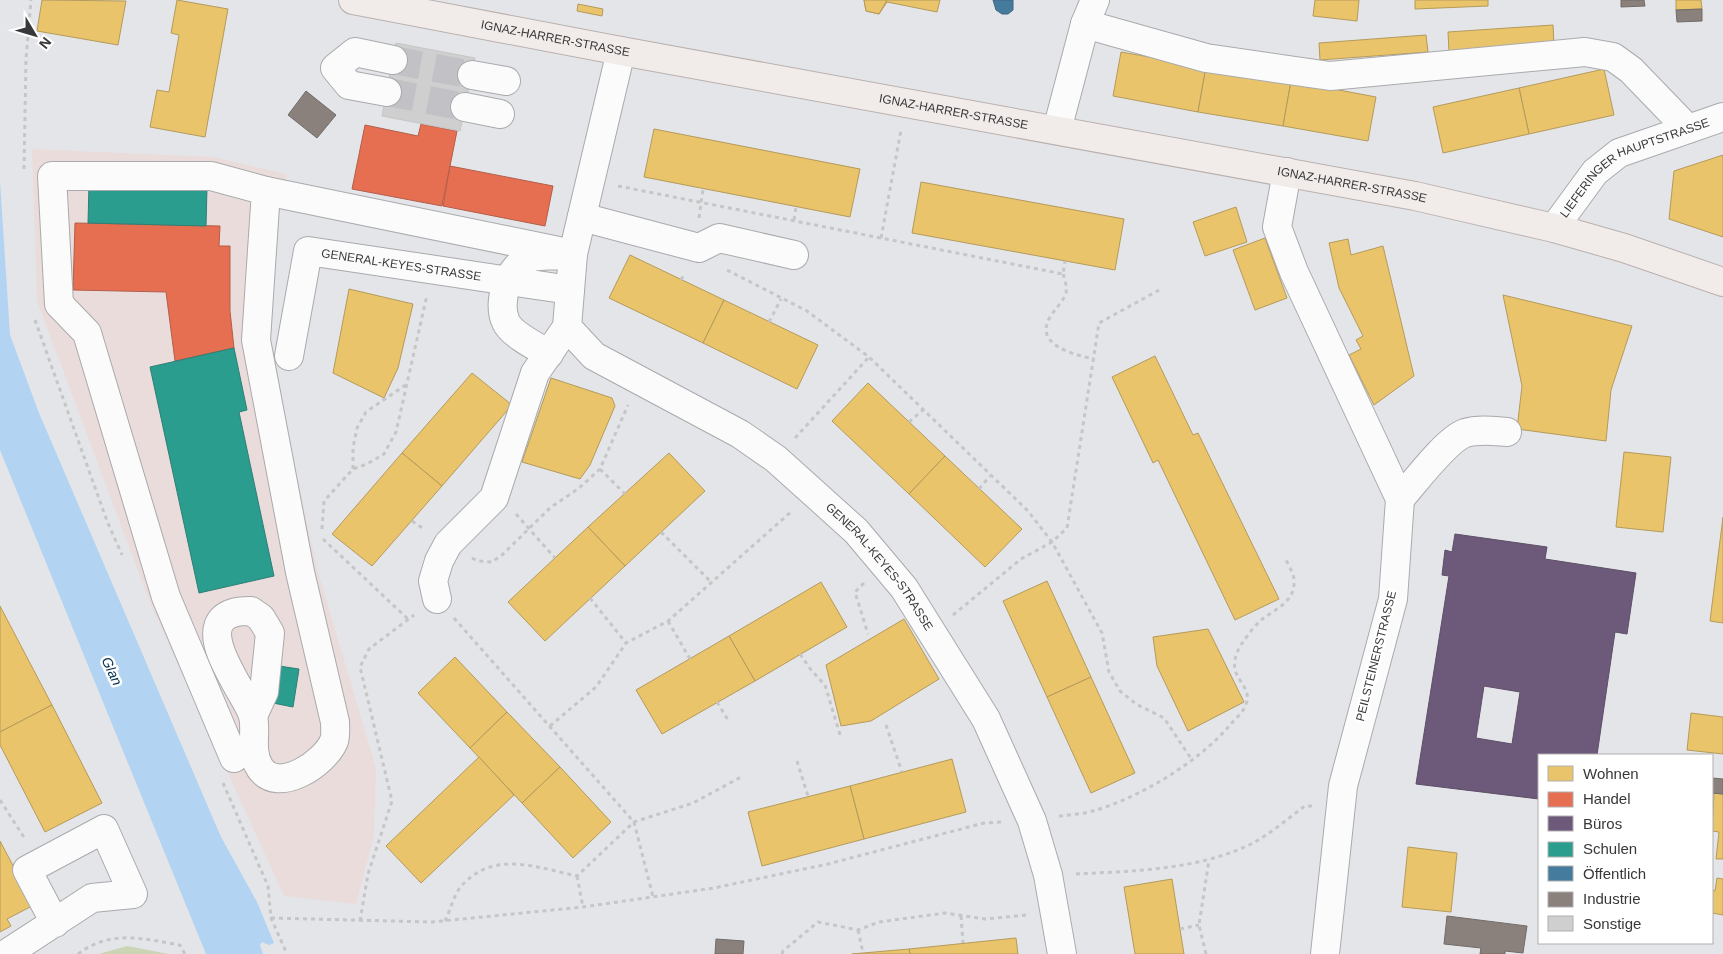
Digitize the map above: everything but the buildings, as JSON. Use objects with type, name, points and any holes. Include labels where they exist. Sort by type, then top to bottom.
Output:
[{"type":"main road","name":"IGNAZ-HARRER-STRASSE","points":[[353,0],[621,51],[1415,196],[1554,228],[1624,248],[1723,282]]},
{"type":"street","points":[[1058,130],[1090,12],[1206,58],[1330,76],[1585,52],[1613,57],[1631,70],[1688,129]]},
{"type":"street","points":[[437,598],[433,581],[439,561],[448,544],[494,498],[535,373],[567,327],[573,254],[621,51]]},
{"type":"street","points":[[387,92],[349,85],[335,68],[355,52],[393,60]]},
{"type":"street","points":[[472,75],[506,81]]},
{"type":"street","points":[[465,107],[500,114]]},
{"type":"street","name":"LIEFERINGER HAUPTSTRASSE","points":[[1554,228],[1595,172],[1619,153],[1722,115]]},
{"type":"street","name":"PEILSTEINERSTRASSE","points":[[1287,172],[1277,227],[1294,272],[1399,496],[1393,599],[1343,786],[1325,954]]},
{"type":"street","points":[[234,758],[166,597],[87,333],[58,304],[52,176],[211,176],[266,191],[573,254]]},
{"type":"street","points":[[253,716],[253,754],[260,769],[272,776],[289,777],[304,772],[321,758],[334,741],[335,722],[300,572],[256,340],[266,191]]},
{"type":"street","points":[[582,216],[699,248],[719,238],[794,255]]},
{"type":"street","name":"GENERAL-KEYES-STRASSE","points":[[289,356],[308,251],[570,290]]},
{"type":"street","points":[[549,354],[526,341],[506,323],[502,302],[512,272],[531,257],[573,254]]},
{"type":"street","name":"GENERAL-KEYES-STRASSE","points":[[567,327],[594,356],[740,434],[776,459],[856,531],[904,588],[986,719],[1032,821],[1046,867],[1062,954]]},
{"type":"street","points":[[1399,496],[1452,442],[1464,434],[1484,430],[1507,432]]},
{"type":"street","points":[[6,954],[55,923],[92,898],[133,894],[104,829],[27,870],[55,923]]},
{"type":"path","points":[[881,238],[906,103]]},
{"type":"path","points":[[590,180],[1063,274]]},
{"type":"path","points":[[703,189],[700,202],[699,248],[712,262],[807,311],[869,357],[1028,512],[1052,542],[1102,633],[1110,672],[1120,691],[1136,704],[1164,718],[1192,760]]},
{"type":"path","points":[[794,220],[796,207]]},
{"type":"path","points":[[1065,261],[1063,274],[1066,283],[1066,294],[1047,321],[1047,332],[1053,344],[1069,354],[1094,359]]},
{"type":"path","points":[[408,620],[321,537],[324,501],[353,468],[367,464],[384,454],[396,432],[432,270]]},
{"type":"path","points":[[932,632],[1021,559],[1052,542],[1067,528],[1099,323],[1161,289]]},
{"type":"path","points":[[769,322],[781,299]]},
{"type":"path","points":[[776,459],[869,357]]},
{"type":"path","points":[[412,521],[478,561],[492,562],[502,555],[551,506],[578,489],[600,469],[626,410],[642,380]]},
{"type":"path","points":[[353,468],[353,448],[357,428],[366,412],[408,383]]},
{"type":"path","points":[[910,422],[924,409]]},
{"type":"path","points":[[600,469],[625,494]]},
{"type":"path","points":[[979,489],[990,476]]},
{"type":"path","points":[[550,726],[596,687],[626,643],[668,621],[813,492]]},
{"type":"path","points":[[494,498],[513,510],[555,558]]},
{"type":"path","points":[[661,532],[711,582]]},
{"type":"path","points":[[271,918],[446,921],[582,907],[714,888],[828,864],[984,824],[1032,821],[1093,811],[1141,792],[1192,760],[1216,742],[1246,704],[1247,693],[1234,670],[1234,656],[1244,640],[1261,620],[1283,606],[1291,595],[1294,579],[1286,558]]},
{"type":"path","points":[[868,634],[855,592],[885,565]]},
{"type":"path","points":[[360,921],[368,874],[392,801],[360,667],[369,649],[437,598],[634,822],[653,897]]},
{"type":"path","points":[[590,598],[626,643]]},
{"type":"path","points":[[668,621],[690,658]]},
{"type":"path","points":[[800,654],[811,670],[825,684],[841,738]]},
{"type":"path","points":[[717,702],[728,720]]},
{"type":"path","points":[[886,725],[902,772]]},
{"type":"path","points":[[797,761],[808,796]]},
{"type":"path","points":[[577,876],[634,822],[693,803],[743,776]]},
{"type":"path","points":[[0,800],[41,862]]},
{"type":"path","points":[[1046,867],[1141,870],[1209,860],[1250,845],[1305,806],[1340,807]]},
{"type":"path","points":[[1206,954],[1199,925],[1209,860]]},
{"type":"path","points":[[446,921],[459,890],[482,868],[517,863],[577,876]]},
{"type":"path","points":[[577,876],[582,907]]},
{"type":"path","points":[[782,954],[783,951],[818,922],[858,930],[879,922],[945,913],[985,919],[1055,913]]},
{"type":"path","points":[[961,916],[963,943]]},
{"type":"path","points":[[1180,929],[1199,925]]},
{"type":"path","points":[[275,928],[287,954]]},
{"type":"path","points":[[858,930],[863,953]]},
{"type":"path","points":[[78,954],[89,946],[127,936],[180,945],[185,954]]},
{"type":"shaded area","points":[[32,149],[213,157],[287,174],[266,282],[269,347],[317,568],[376,768],[374,836],[356,904],[284,896],[150,603],[37,301]]},
{"type":"green space","points":[[127,946],[169,954],[99,954]]},
{"type":"water","name":"Glan","points":[[0,181],[10,335],[39,413],[221,837],[257,902],[274,943],[269,945],[262,942],[260,945],[263,954],[206,954],[0,450]]},
{"type":"tunnel","points":[[393,60],[472,75]]},
{"type":"tunnel","points":[[387,92],[465,107]]}]
